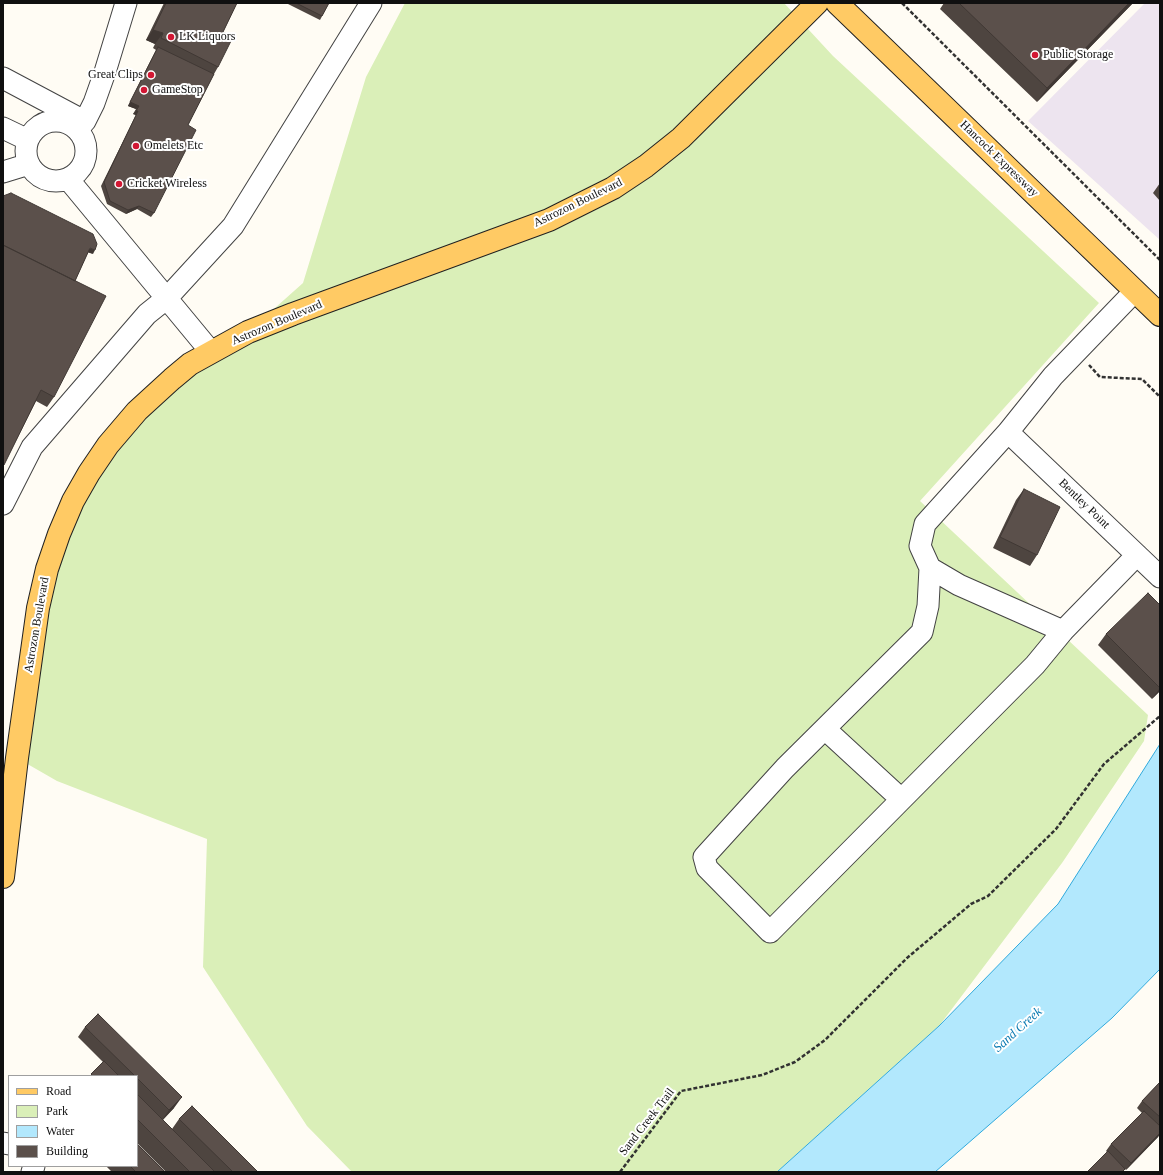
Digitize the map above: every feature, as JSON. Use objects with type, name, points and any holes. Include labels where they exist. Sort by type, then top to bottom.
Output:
[{"type":"main road","name":"Astrozon Boulevard","points":[[3,877],[7,809],[17,758],[38,608],[47,569],[59,534],[73,501],[108,445],[137,411],[190,364],[248,332],[549,220],[613,188],[646,166],[681,138],[817,3]]},
{"type":"main road","name":"Hancock Expressway","points":[[837,3],[1160,315]]},
{"type":"street","points":[[81,125],[53,121],[41,125],[33,131],[28,140],[26,150],[29,164],[36,173],[44,179],[54,181],[68,179],[77,173],[85,161],[86,149],[81,125],[94,103],[106,72],[126,3]]},
{"type":"street","points":[[3,504],[32,447],[147,314],[167,298],[233,226],[371,3]]},
{"type":"street","points":[[3,78],[81,125]]},
{"type":"street","points":[[3,128],[28,140]]},
{"type":"street","points":[[3,172],[29,164]]},
{"type":"street","points":[[68,179],[211,352]]},
{"type":"street","points":[[1135,291],[1053,376],[1008,432],[925,524],[920,546],[930,568],[928,606],[922,632],[785,768],[704,857],[707,868],[770,932],[1035,665],[1062,631],[1137,555]]},
{"type":"street","name":"Bentley Point","points":[[1008,432],[1160,577]]},
{"type":"street","points":[[930,568],[959,585],[1062,631]]},
{"type":"street","points":[[825,729],[901,799]]},
{"type":"path","points":[[902,3],[1160,260]]},
{"type":"path","points":[[1076,351],[1100,377],[1142,379],[1160,397]]},
{"type":"path","name":"Sand Creek Trail","points":[[620,1172],[681,1091],[762,1075],[795,1062],[825,1040],[907,958],[971,904],[988,896],[1056,829],[1104,764],[1160,716]]},
{"type":"shaded area","points":[[1145,3],[1160,3],[1160,240],[1028,121]]},
{"type":"green space","points":[[405,3],[784,3],[833,56],[1099,303],[920,501],[1148,715],[1144,741],[1062,863],[939,1026],[777,1172],[352,1172],[307,1126],[203,967],[207,839],[57,781],[17,758],[59,534],[108,445],[172,379],[248,332],[303,283],[366,77]]},
{"type":"water","name":"Sand Creek","points":[[1160,744],[1160,969],[1112,1018],[935,1172],[777,1172],[939,1026],[1058,904]]},
{"type":"building","points":[[166,3],[237,3],[223,32],[233,37],[218,67],[161,38],[163,33],[153,30]]},
{"type":"building","points":[[296,3],[329,3],[322,16]]},
{"type":"building","name":"Public Storage","points":[[959,3],[1129,3],[1047,88]]},
{"type":"building","points":[[158,47],[214,74],[188,125],[196,130],[154,213],[139,206],[128,210],[110,201],[104,182],[138,111],[136,111],[139,106],[130,102]]},
{"type":"building","points":[[11,193],[93,234],[97,244],[95,250],[90,248],[75,281],[3,245],[3,196]]},
{"type":"building","points":[[3,245],[106,296],[54,397],[41,390],[4,465],[3,464]]},
{"type":"building","points":[[1024,489],[1060,507],[1037,555],[1000,537]]},
{"type":"building","points":[[1148,593],[1160,605],[1160,688],[1106,634]]},
{"type":"building","points":[[98,1014],[182,1097],[169,1110],[138,1079],[138,1075],[134,1075],[85,1027]]},
{"type":"building","points":[[104,1061],[118,1075],[92,1075],[91,1074]]},
{"type":"building","points":[[1160,1082],[1160,1117],[1142,1101]]},
{"type":"building","points":[[138,1095],[215,1172],[190,1172],[138,1120]]},
{"type":"building","points":[[192,1106],[258,1172],[233,1172],[179,1119]]},
{"type":"building","points":[[1144,1111],[1160,1126],[1160,1133],[1131,1163],[1111,1144]]},
{"type":"building","points":[[138,1145],[165,1172],[136,1172],[131,1167],[138,1167]]},
{"type":"building","points":[[1108,1151],[1125,1169],[1122,1172],[1087,1172]]},
{"type":"place","name":"LK Liquors","points":[[171,37]]},
{"type":"place","name":"Public Storage","points":[[1035,55]]},
{"type":"place","name":"Great Clips","points":[[151,75]]},
{"type":"place","name":"GameStop","points":[[144,90]]},
{"type":"place","name":"Omelets Etc","points":[[136,146]]},
{"type":"place","name":"Cricket Wireless","points":[[119,184]]}]
